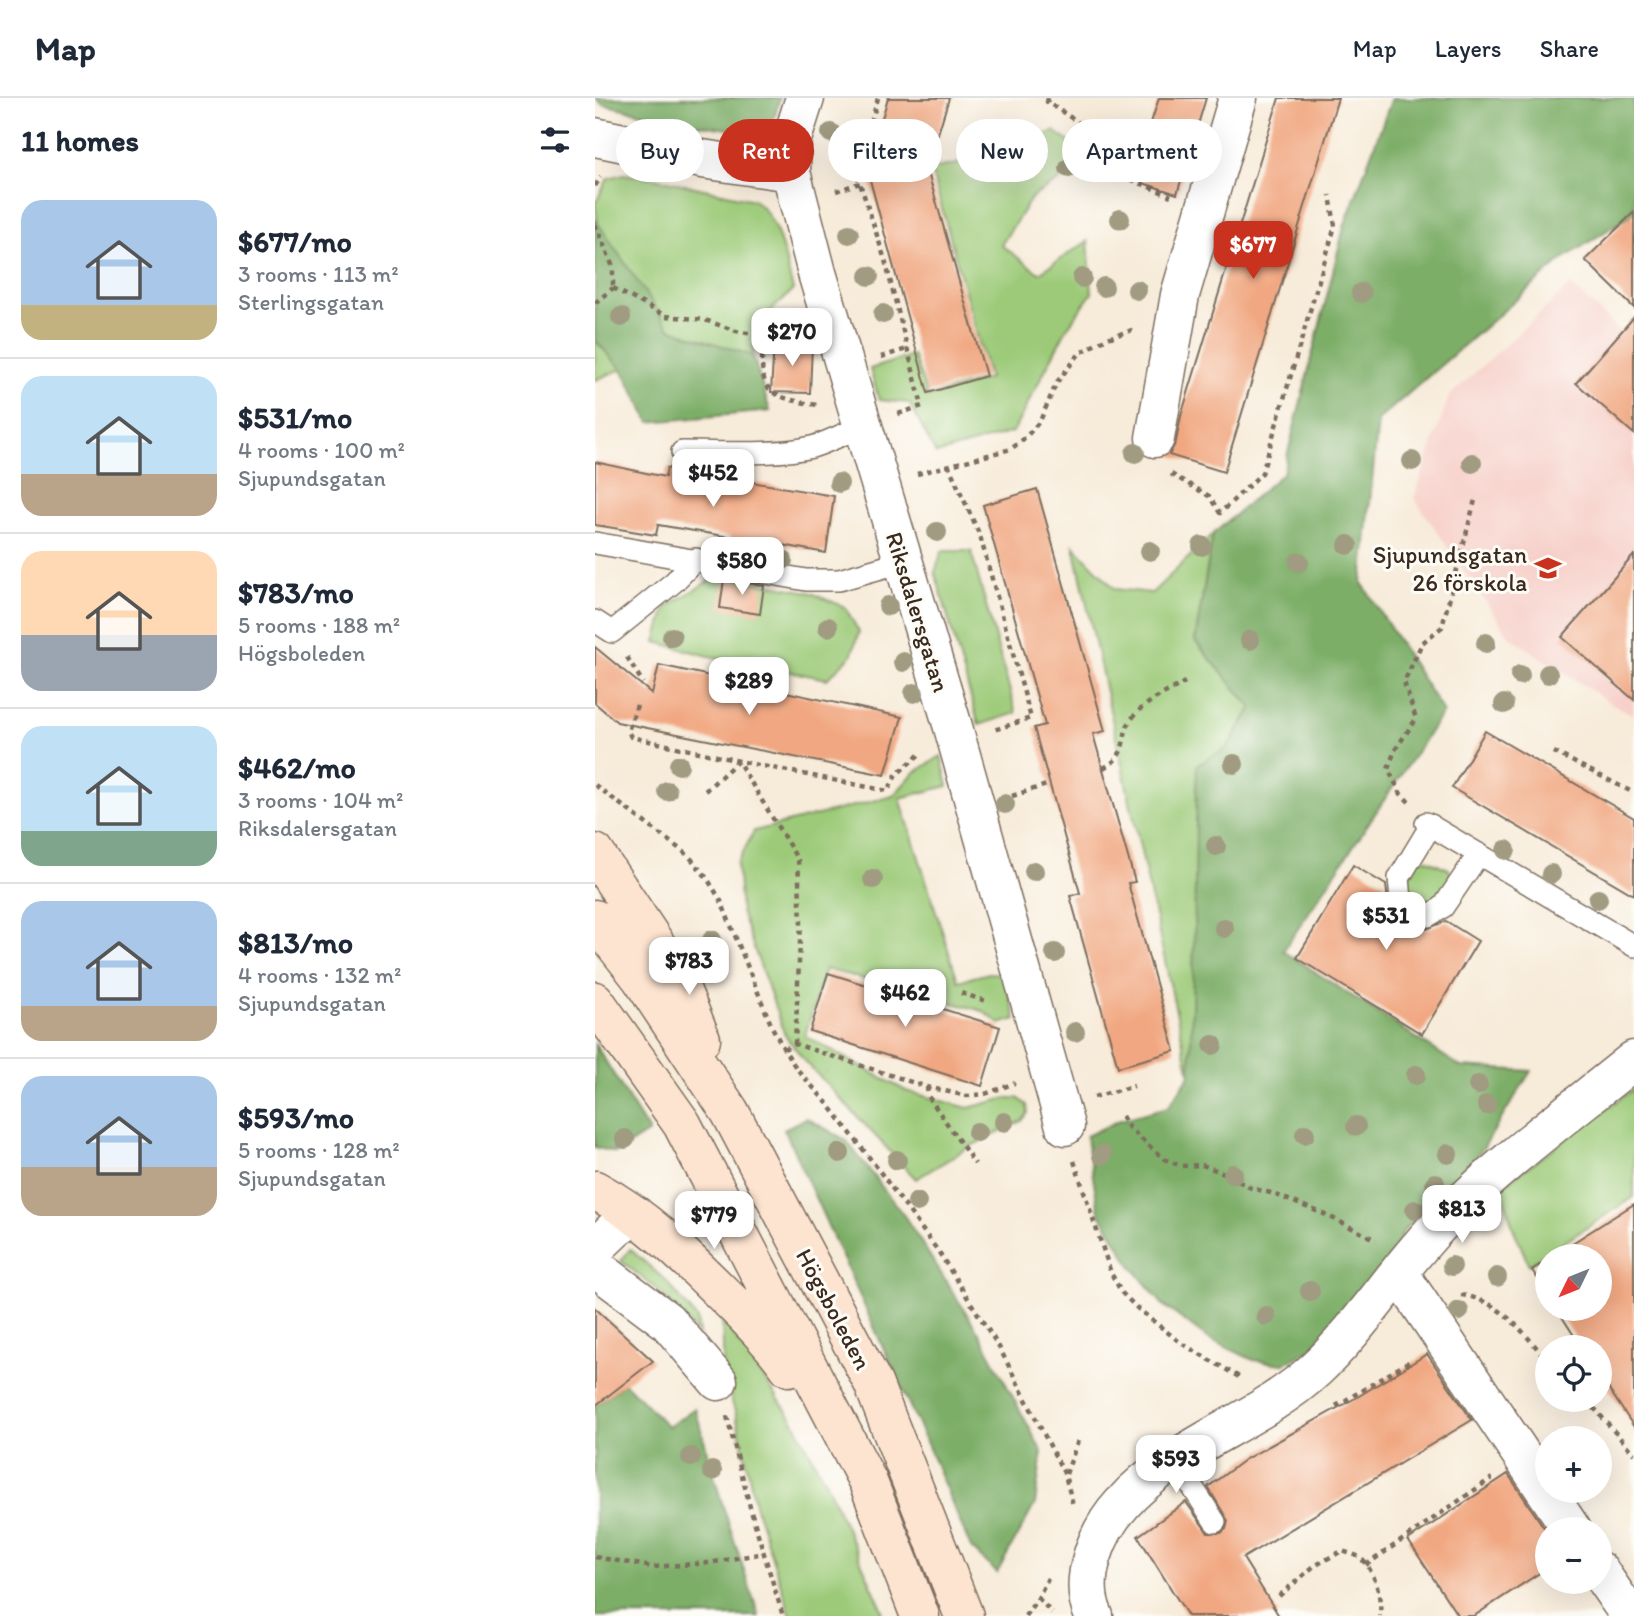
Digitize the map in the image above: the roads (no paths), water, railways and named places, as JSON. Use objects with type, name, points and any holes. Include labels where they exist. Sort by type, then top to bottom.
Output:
[{"type":"main road","points":[[595,853],[674,972],[730,1112]]},
{"type":"main road","name":"Högsboleden","points":[[595,919],[641,978],[730,1112],[873,1383],[964,1616]]},
{"type":"main road","name":"Högsboleden","points":[[595,1001],[682,1125],[868,1482],[920,1616]]},
{"type":"main road","points":[[595,1190],[635,1215],[700,1270],[771,1341],[868,1482]]},
{"type":"street","name":"Riksdalersgatan","points":[[798,119],[805,98]]},
{"type":"street","points":[[1155,438],[1180,295],[1238,98]]},
{"type":"street","points":[[595,137],[718,161]]},
{"type":"street","name":"Riksdalersgatan","points":[[794,182],[817,273],[877,422],[902,562],[969,730],[1047,1066],[1076,1113]]},
{"type":"street","points":[[1094,1616],[1090,1608],[1088,1578],[1095,1550],[1106,1524],[1121,1504],[1148,1478],[1273,1401],[1315,1370],[1442,1222],[1492,1176],[1634,1060]]},
{"type":"street","points":[[595,1248],[635,1215]]},
{"type":"street","points":[[595,1267],[667,1321],[718,1381]]},
{"type":"street","points":[[1404,1267],[1424,1307],[1563,1517]]},
{"type":"street","points":[[1612,1589],[1630,1616]]},
{"type":"lane","points":[[682,452],[764,452],[813,447],[843,433],[877,422]]},
{"type":"lane","points":[[595,543],[806,580],[839,579],[902,562]]},
{"type":"lane","points":[[595,621],[611,632],[674,582],[696,559]]},
{"type":"lane","points":[[1479,853],[1443,907],[1428,916],[1401,900],[1399,878],[1428,824],[1479,853],[1634,946]]},
{"type":"lane","points":[[1175,1460],[1215,1522]]},
{"type":"place","name":"Sjupundsgatan 26 förskola","points":[[1548,568]]}]
